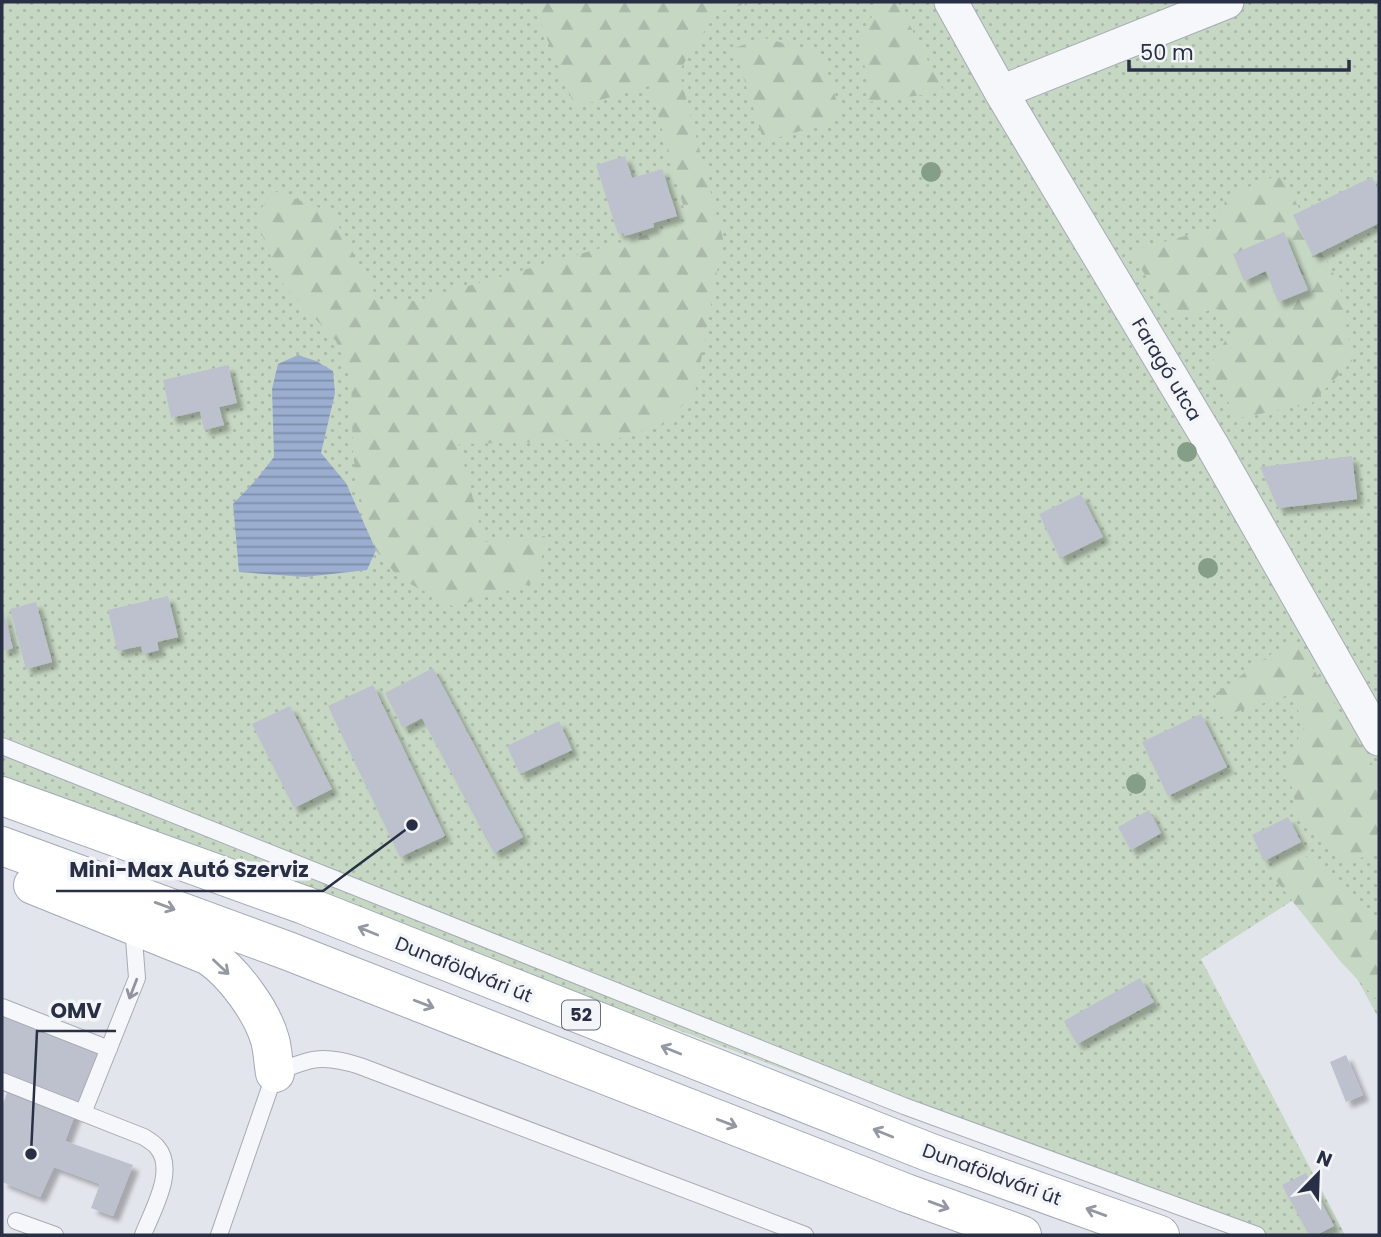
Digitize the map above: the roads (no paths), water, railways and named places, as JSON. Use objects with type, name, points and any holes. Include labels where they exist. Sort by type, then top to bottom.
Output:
[{"type":"main road","name":"Dunaföldvári út","points":[[2,796],[317,910],[919,1148],[1160,1235]]},
{"type":"main road","points":[[2,821],[37,839],[55,866]]},
{"type":"main road","name":"52","points":[[2,846],[288,951],[893,1188],[1022,1235]]},
{"type":"main road","points":[[2,872],[209,956],[219,963],[239,985],[260,1019],[270,1040],[275,1073]]},
{"type":"street","name":"Faragó utca","points":[[951,2],[1001,92],[1212,445],[1379,739]]},
{"type":"street","points":[[1001,92],[1227,2]]},
{"type":"lane","points":[[2,746],[904,1106],[1257,1235]]},
{"type":"lane","points":[[83,1113],[137,978],[133,926]]},
{"type":"lane","points":[[2,1007],[109,1049]]},
{"type":"lane","points":[[219,1235],[275,1073],[299,1063],[325,1058],[343,1061],[805,1235]]},
{"type":"lane","points":[[2,1081],[144,1137],[158,1147],[164,1161],[165,1177],[143,1235]]},
{"type":"lane","points":[[16,1221],[55,1235]]},
{"type":"water","points":[[298,355],[333,371],[335,393],[321,453],[346,483],[376,550],[367,570],[305,577],[239,572],[233,504],[274,457],[272,389],[278,364]]},
{"type":"place","name":"Mini-Max Autó Szerviz","points":[[412,825]]},
{"type":"place","name":"OMV","points":[[31,1154]]}]
